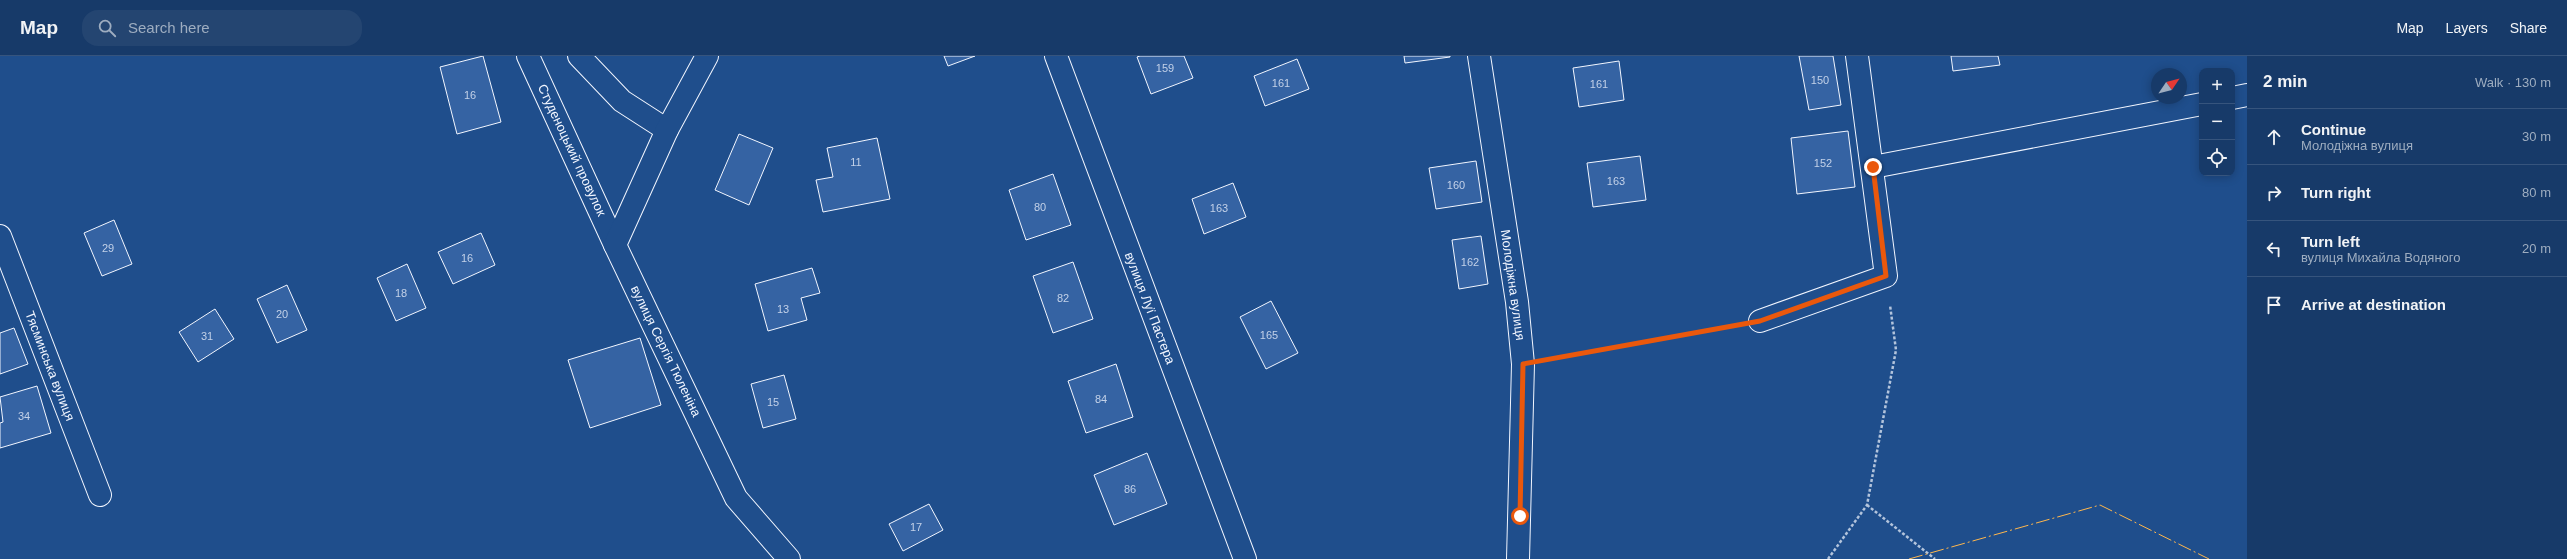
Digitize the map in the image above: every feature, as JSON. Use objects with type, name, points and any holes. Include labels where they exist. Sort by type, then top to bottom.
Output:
[{"type":"street","name":"Студеноцький провулок","points":[[528,56],[615,245]]},
{"type":"street","points":[[579,56],[622,101],[667,130]]},
{"type":"street","points":[[615,245],[667,130],[707,56]]},
{"type":"street","name":"вулиця Луї Пастера","points":[[1056,56],[1245,559]]},
{"type":"street","name":"Молодіжна вулиця","points":[[1479,56],[1517,302],[1523,364],[1518,559]]},
{"type":"street","points":[[1760,321],[1886,276],[1873,167],[1857,56]]},
{"type":"street","points":[[2235,97],[2247,95]]},
{"type":"street","points":[[1873,167],[2199,105]]},
{"type":"street","name":"Тясминська вулиця","points":[[0,236],[100,495]]},
{"type":"street","name":"вулиця Сергія Тюленіна","points":[[615,245],[736,498],[789,559]]},
{"type":"path","points":[[1828,559],[1867,505],[1896,350],[1886,276]]},
{"type":"path","points":[[1523,364],[1760,321]]},
{"type":"path","points":[[1867,505],[1935,559]]},
{"type":"building","points":[[483,56],[501,122],[457,134],[440,67]]},
{"type":"building","points":[[944,56],[975,56],[948,66]]},
{"type":"building","points":[[1184,56],[1193,78],[1151,94],[1137,57]]},
{"type":"building","points":[[1404,56],[1450,56],[1450,57],[1405,63]]},
{"type":"building","points":[[1799,56],[1833,56],[1841,105],[1809,110]]},
{"type":"building","points":[[1951,56],[1998,56],[2000,65],[1953,71]]},
{"type":"building","points":[[1297,59],[1309,89],[1265,106],[1254,76]]},
{"type":"building","points":[[1619,61],[1624,100],[1579,107],[1573,68]]},
{"type":"building","points":[[1848,131],[1855,187],[1797,194],[1791,138]]},
{"type":"building","points":[[739,134],[773,148],[749,205],[715,190]]},
{"type":"building","points":[[877,138],[890,199],[823,212],[816,180],[833,177],[827,148]]},
{"type":"building","points":[[1640,156],[1646,200],[1593,207],[1587,163]]},
{"type":"building","points":[[1476,161],[1482,202],[1436,209],[1429,168]]},
{"type":"building","points":[[1053,174],[1071,225],[1026,240],[1009,190]]},
{"type":"building","points":[[1233,183],[1246,217],[1204,234],[1192,199]]},
{"type":"building","points":[[114,220],[132,264],[102,276],[84,233]]},
{"type":"building","points":[[481,233],[495,265],[453,284],[438,252]]},
{"type":"building","points":[[1481,236],[1488,284],[1459,289],[1452,240]]},
{"type":"building","points":[[1073,262],[1093,319],[1053,333],[1033,276]]},
{"type":"building","points":[[407,264],[426,308],[396,321],[377,278]]},
{"type":"building","points":[[812,268],[820,293],[801,298],[807,320],[768,331],[755,284]]},
{"type":"building","points":[[287,285],[307,330],[277,343],[257,299]]},
{"type":"building","points":[[1271,301],[1298,353],[1266,369],[1240,317]]},
{"type":"building","points":[[215,309],[234,339],[198,362],[179,332]]},
{"type":"building","points":[[14,328],[28,364],[0,374],[0,333]]},
{"type":"building","points":[[640,338],[661,405],[590,428],[568,360]]},
{"type":"building","points":[[1116,364],[1133,417],[1086,433],[1068,381]]},
{"type":"building","points":[[784,375],[796,419],[763,428],[751,384]]},
{"type":"building","points":[[37,386],[51,433],[0,448],[0,423],[3,422],[0,397]]},
{"type":"building","points":[[1147,453],[1167,504],[1114,525],[1094,475]]},
{"type":"building","points":[[929,504],[943,530],[903,551],[889,524]]},
{"type":"power","points":[[1909,559],[2100,505],[2209,559]]},
{"type":"route","points":[[1520,516],[1523,364],[1760,321],[1886,276],[1873,167]]}]
